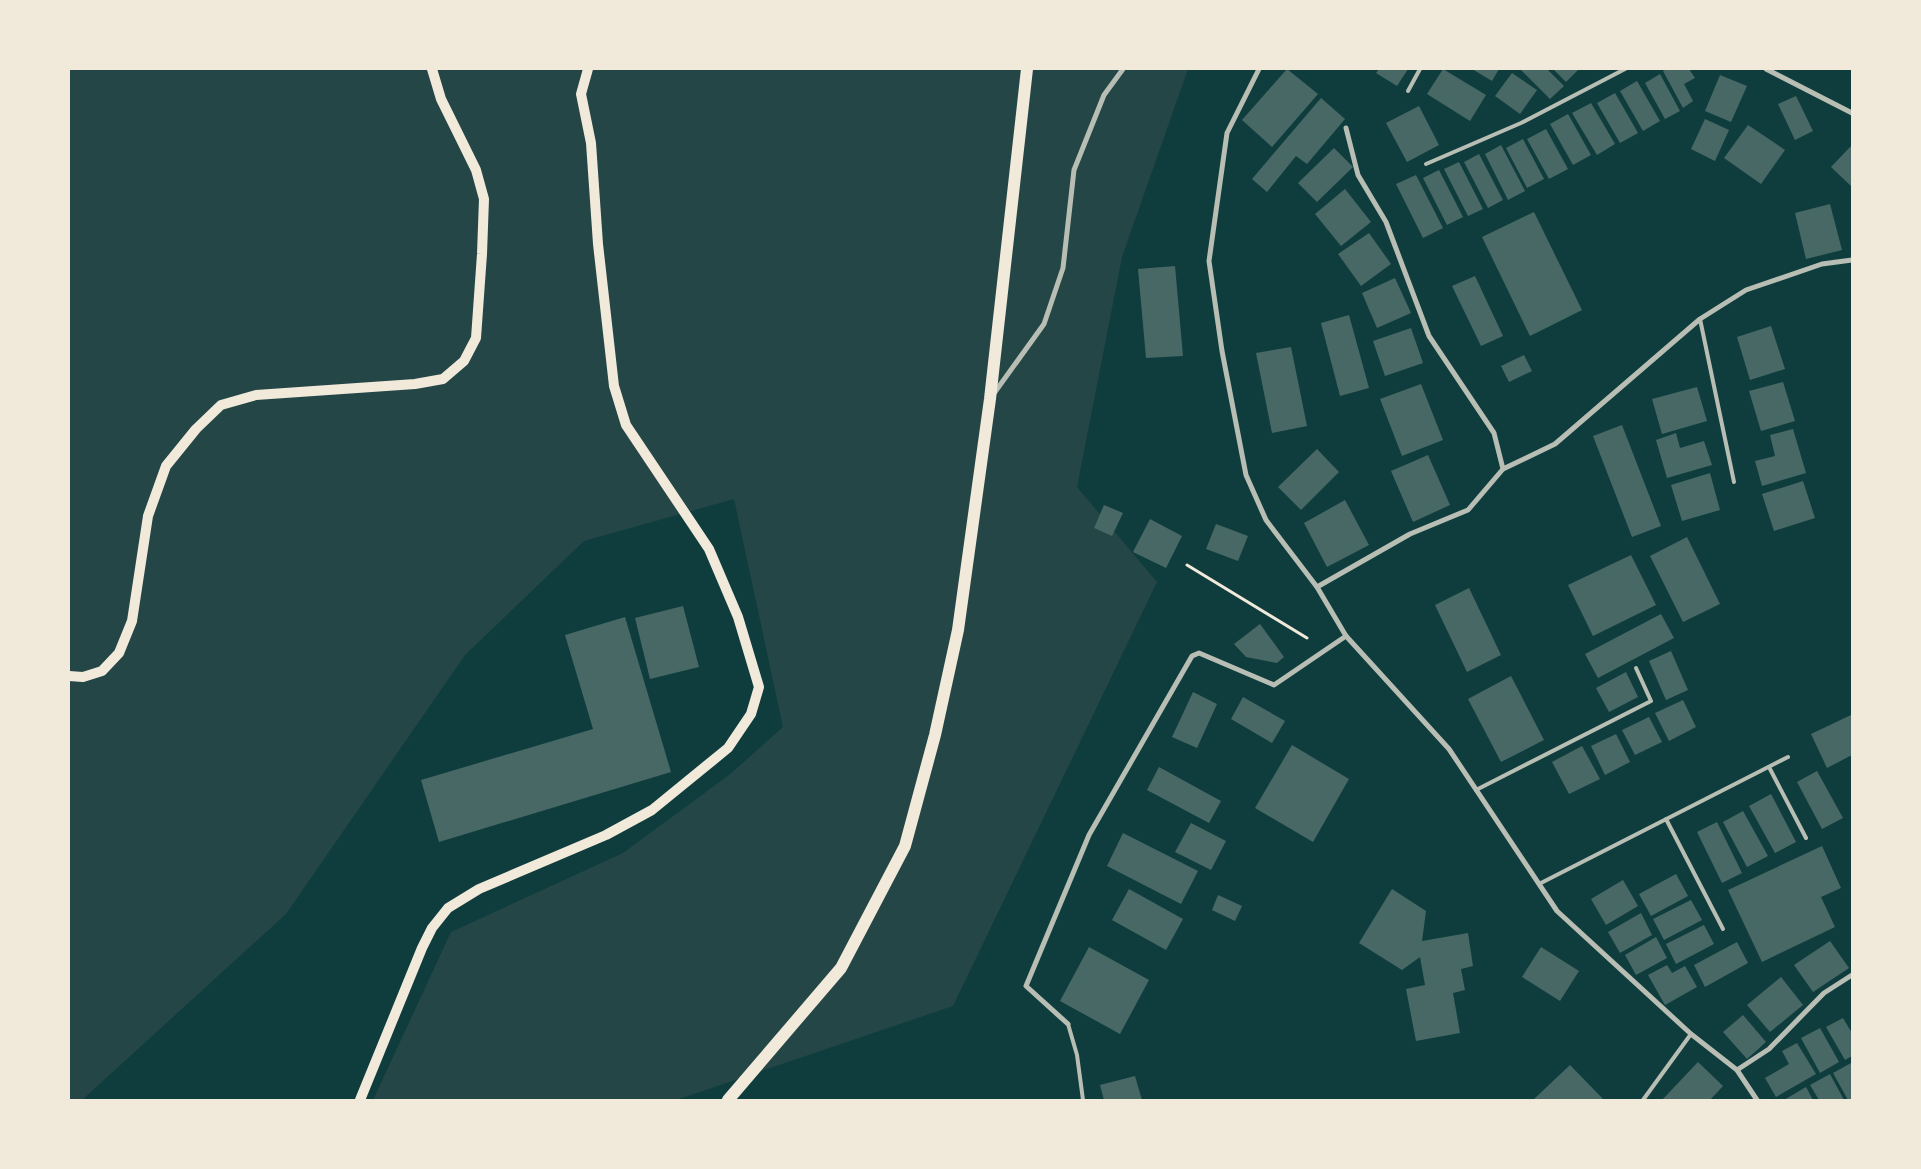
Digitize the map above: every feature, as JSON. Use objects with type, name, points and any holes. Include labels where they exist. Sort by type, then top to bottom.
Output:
[{"type":"main road","points":[[69,676],[83,677],[102,671],[119,653],[132,621],[148,516],[166,466],[196,430],[221,405],[256,395],[415,384],[443,379],[464,361],[476,338],[484,198],[476,170],[441,99],[432,69]]},
{"type":"main road","points":[[360,1100],[422,948],[432,928],[448,908],[479,889],[606,835],[652,810],[728,748],[750,714],[759,687],[738,617],[709,549],[626,424],[614,386],[598,244],[590,143],[581,94],[588,69]]},
{"type":"main road","points":[[728,1100],[841,968],[905,846],[935,735],[958,630],[990,398],[1027,69]]},
{"type":"street","points":[[990,398],[1044,324],[1063,268],[1074,170],[1104,95],[1122,69]]},
{"type":"street","points":[[1259,69],[1227,133],[1209,261],[1222,351],[1246,475],[1266,520],[1317,587],[1346,636],[1449,749],[1557,911],[1691,1034],[1737,1070],[1757,1100]]},
{"type":"street","points":[[1766,69],[1852,113]]},
{"type":"street","points":[[1346,128],[1358,175],[1386,222],[1429,336],[1494,434],[1503,469]]},
{"type":"street","points":[[1317,587],[1410,534],[1468,510],[1503,469],[1556,444],[1700,319],[1746,290],[1822,264],[1852,260]]},
{"type":"street","points":[[1068,1024],[1026,986],[1089,835],[1192,656],[1199,654],[1274,685],[1346,636]]},
{"type":"street","points":[[1737,1070],[1768,1049],[1824,993],[1852,975]]},
{"type":"lane","points":[[1408,91],[1420,69]]},
{"type":"lane","points":[[1426,164],[1521,123],[1625,69]]},
{"type":"lane","points":[[1700,319],[1734,482]]},
{"type":"lane","points":[[1476,790],[1651,701],[1636,668]]},
{"type":"lane","points":[[1539,884],[1788,757]]},
{"type":"lane","points":[[1769,766],[1806,838]]},
{"type":"lane","points":[[1666,819],[1723,929]]},
{"type":"lane","points":[[1068,1024],[1077,1055],[1083,1100]]},
{"type":"lane","points":[[1643,1100],[1691,1034]]},
{"type":"path","points":[[1187,565],[1327,650]]},
{"type":"shaded area","points":[[69,69],[1188,69],[1122,257],[1077,487],[1157,582],[953,1006],[676,1100],[373,1100],[451,932],[623,853],[729,775],[783,727],[734,499],[584,541],[465,655],[286,914],[82,1100],[69,1100]]},
{"type":"building","points":[[1287,69],[1318,94],[1272,147],[1242,120]]},
{"type":"building","points":[[1379,69],[1408,69],[1397,86],[1376,73]]},
{"type":"building","points":[[1443,69],[1486,95],[1470,121],[1427,94]]},
{"type":"building","points":[[1472,69],[1499,69],[1492,81]]},
{"type":"building","points":[[1520,69],[1547,69],[1564,86],[1550,99]]},
{"type":"building","points":[[1553,69],[1576,69],[1578,70],[1566,82]]},
{"type":"building","points":[[1667,69],[1689,69],[1695,78],[1684,84],[1693,101],[1683,108],[1663,71]]},
{"type":"building","points":[[1512,73],[1537,90],[1520,114],[1495,96]]},
{"type":"building","points":[[1660,74],[1680,111],[1665,119],[1645,83]]},
{"type":"building","points":[[1720,75],[1747,86],[1731,122],[1705,111]]},
{"type":"building","points":[[1637,81],[1660,121],[1643,131],[1620,91]]},
{"type":"building","points":[[1615,93],[1638,133],[1620,143],[1597,103]]},
{"type":"building","points":[[1796,96],[1813,131],[1795,140],[1778,104]]},
{"type":"building","points":[[1321,98],[1345,119],[1307,164],[1296,156],[1267,192],[1252,179]]},
{"type":"building","points":[[1591,103],[1615,144],[1597,155],[1572,113]]},
{"type":"building","points":[[1419,106],[1439,145],[1407,162],[1386,123]]},
{"type":"building","points":[[1568,114],[1591,155],[1573,165],[1550,124]]},
{"type":"building","points":[[1705,119],[1729,130],[1715,161],[1691,149]]},
{"type":"building","points":[[1748,125],[1785,150],[1761,184],[1724,158]]},
{"type":"building","points":[[1546,129],[1568,169],[1549,179],[1527,139]]},
{"type":"building","points":[[1523,139],[1544,179],[1527,188],[1506,148]]},
{"type":"building","points":[[1501,145],[1525,191],[1508,200],[1485,154]]},
{"type":"building","points":[[1852,145],[1852,187],[1831,167]]},
{"type":"building","points":[[1334,148],[1353,167],[1317,202],[1298,183]]},
{"type":"building","points":[[1479,154],[1503,200],[1488,208],[1464,162]]},
{"type":"building","points":[[1459,162],[1483,209],[1468,216],[1444,169]]},
{"type":"building","points":[[1439,170],[1463,217],[1447,225],[1423,178]]},
{"type":"building","points":[[1416,175],[1443,228],[1423,238],[1396,184]]},
{"type":"building","points":[[1345,189],[1371,222],[1341,246],[1315,214]]},
{"type":"building","points":[[1830,204],[1842,250],[1806,259],[1795,213]]},
{"type":"building","points":[[1534,212],[1582,310],[1530,336],[1482,237]]},
{"type":"building","points":[[1369,233],[1391,264],[1361,286],[1338,254]]},
{"type":"building","points":[[1175,266],[1183,356],[1146,358],[1138,269]]},
{"type":"building","points":[[1475,276],[1503,336],[1481,346],[1452,286]]},
{"type":"building","points":[[1395,278],[1411,313],[1377,328],[1362,293]]},
{"type":"building","points":[[1349,315],[1369,388],[1340,396],[1321,323]]},
{"type":"building","points":[[1771,326],[1785,369],[1750,380],[1737,337]]},
{"type":"building","points":[[1411,328],[1423,363],[1385,376],[1373,341]]},
{"type":"building","points":[[1291,347],[1307,426],[1272,433],[1256,353]]},
{"type":"building","points":[[1524,355],[1532,371],[1509,382],[1501,366]]},
{"type":"building","points":[[1783,382],[1795,421],[1761,431],[1749,391]]},
{"type":"building","points":[[1421,384],[1443,440],[1402,456],[1380,399]]},
{"type":"building","points":[[1697,387],[1707,421],[1662,434],[1652,399]]},
{"type":"building","points":[[1622,425],[1661,526],[1632,537],[1593,436]]},
{"type":"building","points":[[1793,429],[1806,473],[1762,486],[1755,461],[1775,456],[1770,435]]},
{"type":"building","points":[[1676,433],[1680,448],[1704,441],[1712,465],[1667,478],[1656,440]]},
{"type":"building","points":[[1317,449],[1339,472],[1301,510],[1278,487]]},
{"type":"building","points":[[1428,455],[1450,505],[1413,522],[1391,471]]},
{"type":"building","points":[[1710,473],[1720,510],[1682,521],[1671,485]]},
{"type":"building","points":[[1803,481],[1815,518],[1774,531],[1762,494]]},
{"type":"building","points":[[1345,500],[1369,545],[1327,567],[1304,523]]},
{"type":"building","points":[[1104,505],[1123,513],[1112,536],[1094,528]]},
{"type":"building","points":[[1150,519],[1182,536],[1166,568],[1133,552]]},
{"type":"building","points":[[1216,524],[1248,536],[1238,561],[1206,549]]},
{"type":"building","points":[[1687,537],[1720,604],[1683,622],[1650,556]]},
{"type":"building","points":[[1631,555],[1656,605],[1593,636],[1568,585]]},
{"type":"building","points":[[1469,588],[1501,655],[1467,672],[1435,605]]},
{"type":"building","points":[[683,606],[699,667],[650,679],[635,618]]},
{"type":"building","points":[[1661,614],[1674,638],[1598,678],[1585,654]]},
{"type":"building","points":[[625,617],[671,772],[439,842],[421,780],[593,729],[565,635]]},
{"type":"building","points":[[1260,624],[1284,657],[1277,663],[1246,657],[1234,644]]},
{"type":"building","points":[[1671,651],[1688,690],[1666,700],[1649,661]]},
{"type":"building","points":[[1626,672],[1638,697],[1609,712],[1596,688]]},
{"type":"building","points":[[1511,676],[1544,740],[1501,762],[1468,699]]},
{"type":"building","points":[[1193,692],[1217,704],[1197,748],[1172,737]]},
{"type":"building","points":[[1243,697],[1285,721],[1272,743],[1231,719]]},
{"type":"building","points":[[1683,700],[1696,727],[1669,741],[1655,713]]},
{"type":"building","points":[[1851,715],[1852,755],[1827,768],[1811,734]]},
{"type":"building","points":[[1649,717],[1662,742],[1635,755],[1622,730]]},
{"type":"building","points":[[1616,734],[1630,762],[1605,775],[1591,746]]},
{"type":"building","points":[[1292,745],[1349,779],[1313,842],[1255,808]]},
{"type":"building","points":[[1582,746],[1600,779],[1569,794],[1552,762]]},
{"type":"building","points":[[1159,767],[1221,801],[1209,823],[1147,790]]},
{"type":"building","points":[[1817,771],[1843,818],[1822,829],[1797,782]]},
{"type":"building","points":[[1771,794],[1796,842],[1775,853],[1749,806]]},
{"type":"building","points":[[1743,811],[1768,856],[1747,867],[1723,822]]},
{"type":"building","points":[[1717,822],[1742,873],[1722,883],[1697,832]]},
{"type":"building","points":[[1191,823],[1226,841],[1211,870],[1175,852]]},
{"type":"building","points":[[1123,833],[1198,871],[1181,904],[1107,866]]},
{"type":"building","points":[[1822,846],[1841,888],[1821,897],[1835,927],[1762,962],[1728,890]]},
{"type":"building","points":[[1676,874],[1688,896],[1651,916],[1639,894]]},
{"type":"building","points":[[1623,880],[1638,906],[1606,925],[1591,899]]},
{"type":"building","points":[[1129,889],[1183,919],[1166,950],[1112,920]]},
{"type":"building","points":[[1392,889],[1426,911],[1422,941],[1468,933],[1473,966],[1461,969],[1465,990],[1453,993],[1460,1033],[1416,1041],[1406,989],[1425,985],[1420,957],[1402,970],[1359,943]]},
{"type":"building","points":[[1218,895],[1242,906],[1235,921],[1212,910]]},
{"type":"building","points":[[1691,900],[1702,920],[1664,940],[1653,919]]},
{"type":"building","points":[[1641,913],[1652,935],[1620,953],[1608,932]]},
{"type":"building","points":[[1704,925],[1714,944],[1676,964],[1666,944]]},
{"type":"building","points":[[1656,937],[1667,958],[1636,975],[1625,955]]},
{"type":"building","points":[[1830,941],[1849,968],[1813,992],[1794,965]]},
{"type":"building","points":[[1737,942],[1748,963],[1705,987],[1694,965]]},
{"type":"building","points":[[1089,947],[1149,980],[1120,1034],[1060,1001]]},
{"type":"building","points":[[1541,947],[1579,971],[1560,1001],[1522,977]]},
{"type":"building","points":[[1667,965],[1672,973],[1685,966],[1697,987],[1665,1005],[1648,975]]},
{"type":"building","points":[[1781,977],[1803,1005],[1770,1032],[1747,1005]]},
{"type":"building","points":[[1743,1015],[1766,1042],[1747,1059],[1723,1032]]},
{"type":"building","points":[[1843,1018],[1852,1033],[1852,1056],[1845,1060],[1826,1027]]},
{"type":"building","points":[[1820,1028],[1839,1062],[1820,1073],[1801,1038]]},
{"type":"building","points":[[1797,1043],[1816,1074],[1776,1097],[1765,1078],[1789,1064],[1782,1051]]},
{"type":"building","points":[[1698,1062],[1723,1086],[1710,1100],[1662,1100]]},
{"type":"building","points":[[1851,1063],[1852,1100],[1848,1100],[1833,1073]]},
{"type":"building","points":[[1570,1065],[1604,1100],[1533,1100]]},
{"type":"building","points":[[1830,1074],[1844,1100],[1819,1100],[1810,1085]]},
{"type":"building","points":[[1135,1076],[1142,1100],[1104,1100],[1100,1085]]},
{"type":"building","points":[[1806,1087],[1813,1100],[1784,1100]]}]
